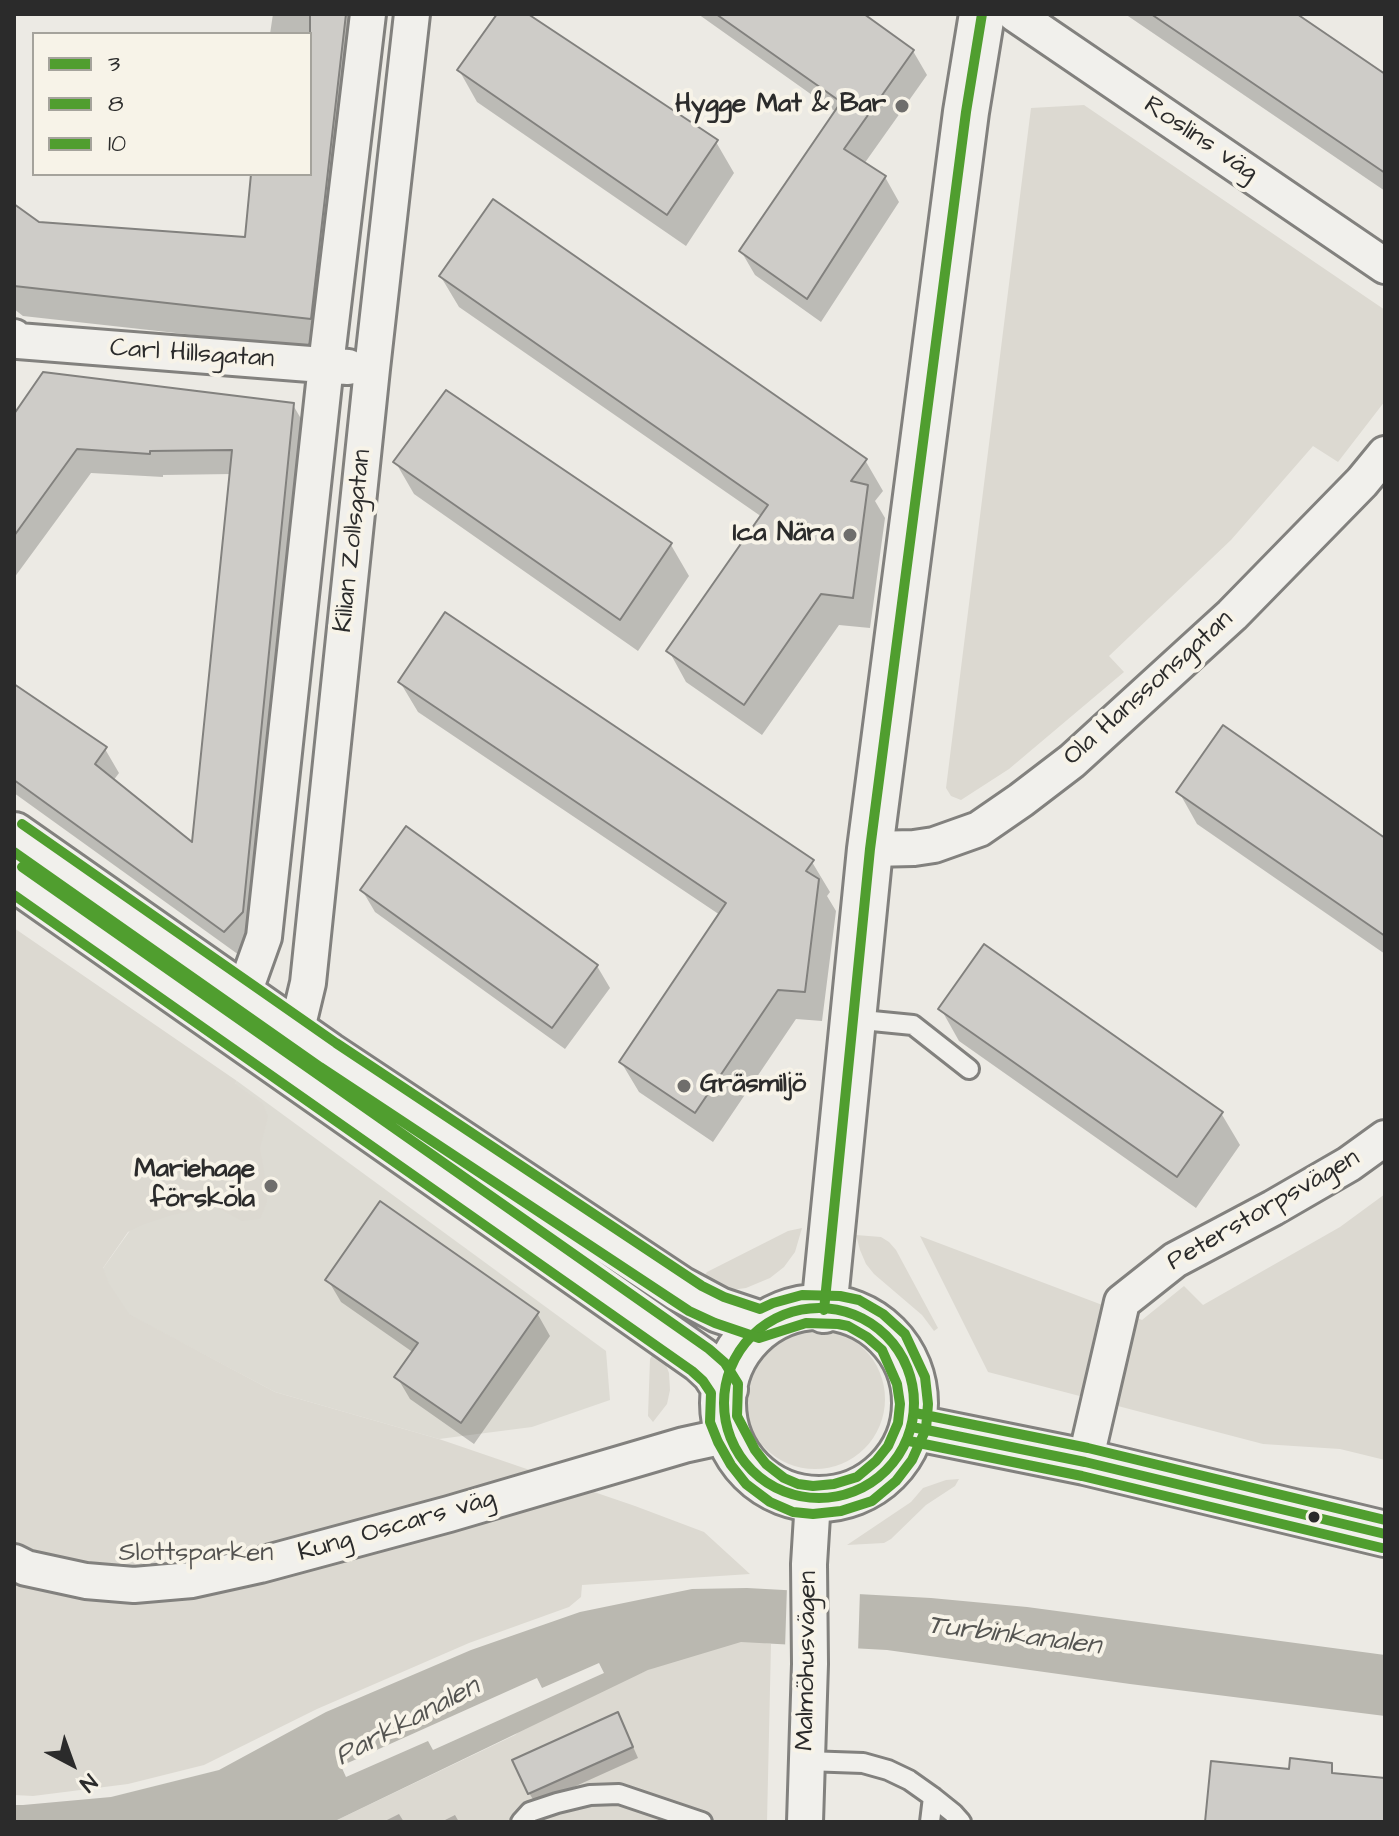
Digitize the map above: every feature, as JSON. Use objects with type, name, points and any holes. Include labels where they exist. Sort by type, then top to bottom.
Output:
[{"type":"main road","points":[[824,1310],[870,849],[964,128],[982,14]]},
{"type":"main road","points":[[14,835],[237,1012],[701,1360],[725,1389]]},
{"type":"main road","points":[[14,878],[237,1012]]},
{"type":"main road","points":[[286,1047],[680,1289],[719,1310],[761,1324]]},
{"type":"main road","points":[[804,1309],[824,1310],[853,1313],[875,1325],[894,1342],[911,1380],[914,1404],[912,1427],[900,1453],[886,1471],[864,1489],[837,1498],[794,1498],[756,1474],[743,1458],[723,1418],[725,1389],[742,1343],[761,1324],[804,1309]]},
{"type":"main road","points":[[912,1427],[1085,1462],[1385,1534]]},
{"type":"street","name":"Kilian Zollsgatan","points":[[237,1012],[264,937],[326,365],[368,14]]},
{"type":"street","name":"Kilian Zollsgatan","points":[[286,1047],[308,983],[412,14]]},
{"type":"street","name":"Roslins väg","points":[[1015,14],[1385,266]]},
{"type":"street","name":"Carl Hillsgatan","points":[[15,342],[372,369]]},
{"type":"street","name":"Ola Hanssonsgatan","points":[[870,849],[934,845],[979,829],[1072,761],[1232,615],[1362,482],[1385,454]]},
{"type":"street","name":"Peterstorpsvägen","points":[[1085,1462],[1122,1302],[1175,1260],[1336,1171],[1385,1138]]},
{"type":"street","name":"Kung Oscars väg","points":[[14,1562],[26,1568],[86,1581],[134,1585],[192,1580],[260,1565],[684,1445],[730,1435]]},
{"type":"street","name":"Malmöhusvägen","points":[[805,1822],[813,1500]]},
{"type":"lane","points":[[852,1019],[913,1025],[969,1069]]},
{"type":"lane","points":[[806,1761],[863,1763],[888,1770],[933,1797],[961,1822]]},
{"type":"lane","points":[[521,1822],[530,1812],[557,1803],[590,1795],[619,1794],[702,1822]]},
{"type":"lane","points":[[930,1822],[933,1797]]},
{"type":"shaded area","name":"Mariehage förskola","points":[[237,1081],[606,1351],[610,1400],[532,1427],[439,1439],[275,1392],[86,1292]]},
{"type":"green space","points":[[1084,105],[1385,310],[1385,401],[1338,462],[1313,446],[1231,540],[1109,656],[1124,672],[1009,769],[961,800],[951,796],[946,788],[1031,108]]},
{"type":"green space","name":"Slottsparken","points":[[14,928],[237,1081],[235,1084],[263,1104],[268,1117],[260,1148],[267,1202],[260,1219],[242,1221],[216,1207],[172,1215],[128,1232],[103,1268],[109,1284],[129,1314],[275,1392],[439,1439],[704,1532],[750,1574],[582,1585],[581,1597],[569,1607],[469,1643],[317,1709],[204,1765],[128,1784],[33,1796],[14,1795]]},
{"type":"green space","points":[[1385,1194],[1385,1460],[1340,1449],[1263,1444],[988,1372],[920,1236],[1142,1320],[1184,1286],[1203,1305],[1340,1227]]},
{"type":"green space","points":[[802,1228],[795,1252],[784,1267],[770,1278],[746,1288],[731,1290],[701,1280],[707,1272],[788,1231]]},
{"type":"green space","points":[[856,1235],[881,1237],[889,1242],[938,1328],[934,1331],[922,1315],[874,1274],[866,1264]]},
{"type":"green space","points":[[815,1329],[842,1334],[865,1349],[880,1372],[885,1399],[880,1426],[865,1449],[842,1464],[815,1469],[788,1464],[765,1449],[750,1426],[745,1399],[750,1372],[765,1349],[788,1334]]},
{"type":"green space","points":[[657,1348],[669,1373],[670,1390],[667,1404],[653,1422],[648,1416],[650,1359]]},
{"type":"green space","points":[[959,1479],[955,1486],[926,1505],[891,1539],[884,1543],[847,1545],[911,1502],[923,1488]]},
{"type":"green space","points":[[725,1637],[771,1644],[767,1822],[333,1822],[515,1735],[533,1719]]},
{"type":"water","points":[[747,1588],[931,1598],[1027,1607],[1385,1655],[1385,1716],[887,1650],[741,1642],[648,1670],[333,1822],[14,1822],[14,1805],[111,1797],[219,1770],[326,1712],[471,1650],[580,1612],[692,1589]]},
{"type":"pier","points":[[787,1586],[860,1590],[858,1653],[785,1649]]},
{"type":"pier","points":[[599,1663],[604,1673],[433,1750],[428,1741],[346,1777],[341,1766],[537,1678],[542,1688]]},
{"type":"building","points":[[310,14],[346,14],[311,319],[14,286],[14,204],[39,222],[245,237],[251,176],[312,176]]},
{"type":"building","points":[[497,14],[528,14],[718,140],[667,215],[457,70]]},
{"type":"building","points":[[716,14],[864,14],[914,50],[844,149],[886,176],[807,299],[739,251],[841,102]]},
{"type":"building","points":[[1151,14],[1297,14],[1385,74],[1385,173]]},
{"type":"building","points":[[493,199],[867,459],[851,481],[868,485],[853,598],[821,594],[744,705],[666,651],[768,505],[439,276]]},
{"type":"building","points":[[43,372],[294,403],[243,912],[224,932],[14,780],[14,684],[107,747],[95,764],[192,842],[232,450],[150,451],[150,454],[77,449],[14,536],[14,414]]},
{"type":"building","points":[[446,390],[672,543],[620,620],[393,462]]},
{"type":"building","points":[[445,612],[814,860],[806,871],[819,879],[805,992],[778,990],[695,1113],[619,1062],[726,903],[398,682]]},
{"type":"building","points":[[1223,725],[1385,838],[1385,936],[1176,792]]},
{"type":"building","points":[[406,826],[598,965],[552,1028],[360,890]]},
{"type":"building","points":[[984,944],[1223,1112],[1177,1177],[938,1009]]},
{"type":"building","points":[[380,1201],[539,1312],[461,1423],[394,1377],[418,1343],[325,1280]]},
{"type":"building","points":[[618,1712],[633,1747],[528,1794],[512,1760]]},
{"type":"building","points":[[1290,1758],[1332,1763],[1332,1773],[1385,1778],[1385,1822],[1205,1822],[1211,1761],[1289,1769]]},
{"type":"transit line","name":"3","points":[[824,1310],[870,849],[966,112],[982,14]]},
{"type":"transit line","name":"10","points":[[14,895],[692,1371],[711,1393],[710,1422],[731,1465],[746,1484],[770,1502],[793,1512],[813,1514],[841,1511],[872,1501],[896,1481],[912,1460],[926,1429],[928,1404],[925,1377],[905,1334],[883,1314],[859,1300],[840,1296],[802,1295],[760,1309],[702,1286],[336,1043],[22,824]]},
{"type":"transit line","name":"8","points":[[14,852],[320,1067],[689,1311],[759,1338],[806,1323],[848,1326],[867,1337],[882,1350],[897,1384],[900,1404],[898,1423],[888,1446],[857,1477],[813,1486],[784,1478],[766,1464],[755,1450],[737,1416],[738,1384],[725,1363],[709,1349],[22,867]]},
{"type":"transit line","name":"3","points":[[819,1308],[838,1309],[856,1315],[886,1336],[907,1366],[913,1384],[914,1403],[913,1422],[907,1440],[886,1470],[856,1491],[838,1497],[819,1498],[800,1497],[782,1491],[752,1470],[731,1440],[725,1422],[724,1403],[725,1384],[731,1366],[752,1336],[782,1315],[800,1309],[819,1308]]},
{"type":"transit line","name":"10","points":[[915,1413],[1088,1448],[1385,1520]]},
{"type":"transit line","name":"3","points":[[912,1427],[1085,1462],[1385,1534]]},
{"type":"transit line","name":"8","points":[[909,1441],[1082,1476],[1382,1548]]},
{"type":"place","name":"Hygge Mat & Bar","points":[[902,106]]},
{"type":"place","name":"Ica Nära","points":[[850,535]]},
{"type":"place","name":"Gräsmiljö","points":[[684,1086]]},
{"type":"place","name":"Mariehage förskola","points":[[271,1186]]},
{"type":"water label","name":"Turbinkanalen","points":[[1014,1637]]},
{"type":"water label","name":"Parkkanalen","points":[[408,1723]]}]
